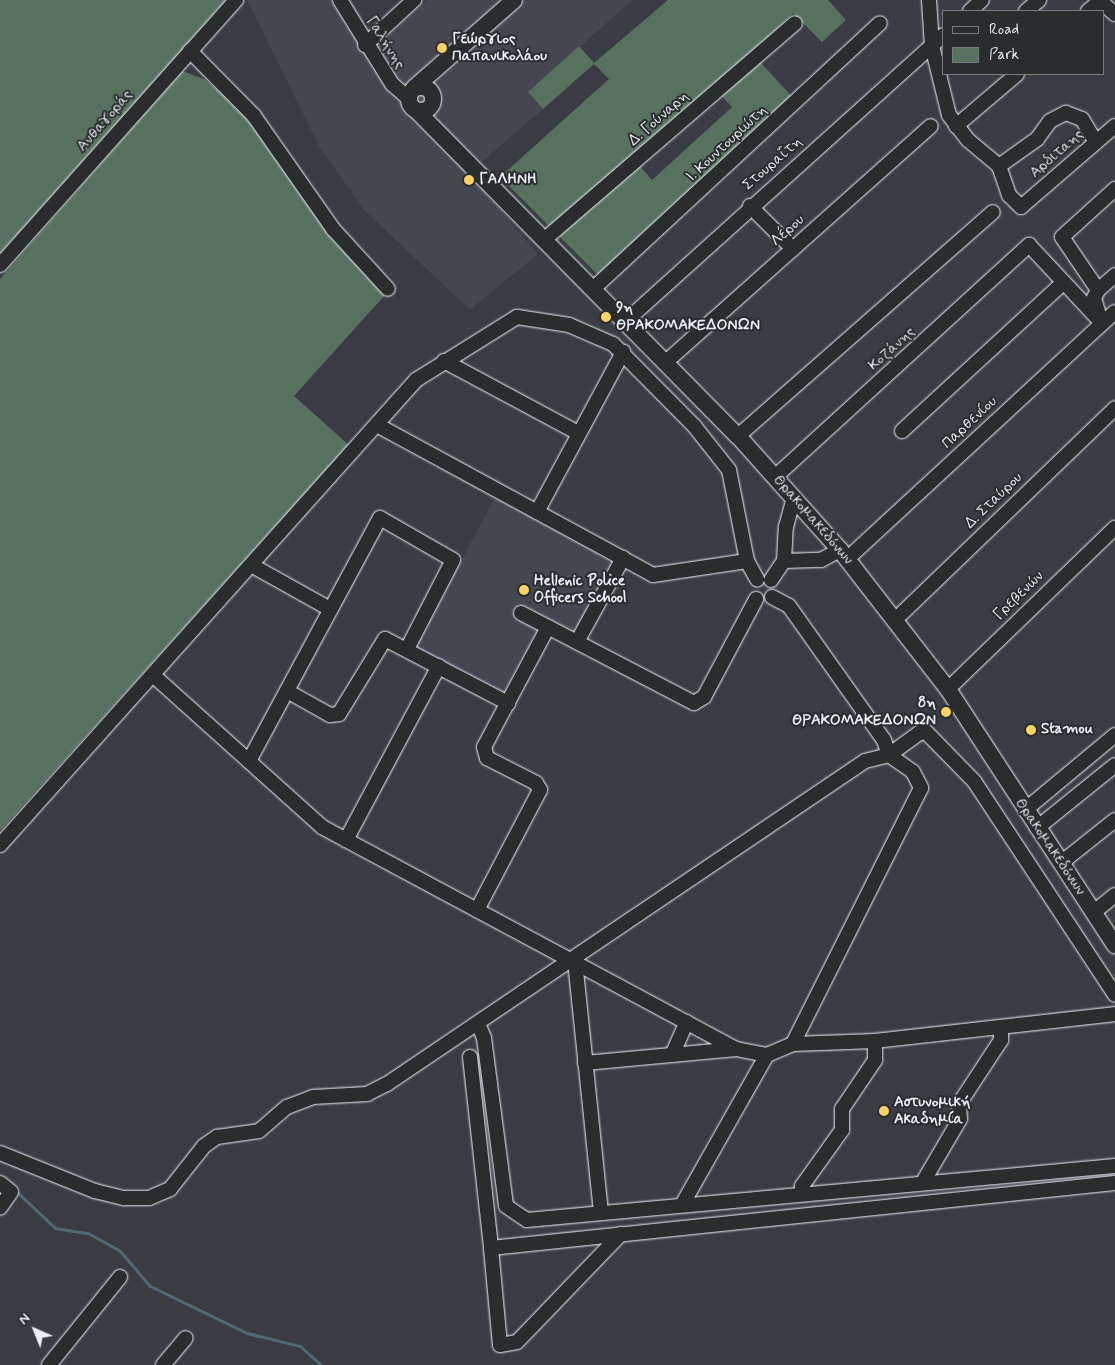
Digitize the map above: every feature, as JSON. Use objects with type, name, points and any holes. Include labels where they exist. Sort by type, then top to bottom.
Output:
[{"type":"main road","points":[[413,99],[442,63],[514,0]]},
{"type":"main road","points":[[432,98],[442,63]]},
{"type":"main road","points":[[413,99],[426,87],[432,98]]},
{"type":"main road","points":[[413,99],[432,98]]},
{"type":"main road","name":"Θρακομακεδόνων","points":[[432,98],[451,144]]},
{"type":"main road","name":"Θρακομακεδόνων","points":[[413,99],[451,144],[595,287],[776,476],[844,555],[896,619],[948,689],[1025,810],[1094,912],[1111,928],[1115,946]]},
{"type":"street","name":"Ανθαγοράς","points":[[0,265],[236,0]]},
{"type":"street","name":"Γαλήνης","points":[[340,0],[365,46],[392,84],[413,99]]},
{"type":"street","points":[[365,46],[414,0]]},
{"type":"street","points":[[930,0],[932,46],[944,83],[945,106],[956,126],[999,166],[1037,139],[1050,121],[1066,113],[1082,119],[1096,142]]},
{"type":"street","points":[[971,10],[982,0]]},
{"type":"street","points":[[1027,10],[1039,0]]},
{"type":"street","points":[[1089,10],[1101,0],[1115,14]]},
{"type":"street","name":"Δ. Γούναρη","points":[[545,239],[795,24]]},
{"type":"street","name":"Ι. Κουντουριώτη","points":[[595,287],[880,24]]},
{"type":"street","name":"Στουραΐτη","points":[[626,320],[750,206],[942,37]]},
{"type":"street","points":[[190,51],[254,116],[333,229],[388,288]]},
{"type":"street","points":[[944,83],[953,75]]},
{"type":"street","points":[[956,126],[1015,75]]},
{"type":"street","name":"Λέρου","points":[[667,361],[931,126]]},
{"type":"street","name":"Αρδιταης","points":[[999,166],[1009,194],[1021,207],[1115,126]]},
{"type":"street","points":[[1102,323],[1095,307],[1108,286],[1062,237],[1115,189]]},
{"type":"street","points":[[750,206],[793,249]]},
{"type":"street","points":[[738,436],[993,212]]},
{"type":"street","name":"Κοζάνης","points":[[776,476],[1029,245],[1063,283]]},
{"type":"street","points":[[902,430],[1063,283],[1102,323]]},
{"type":"street","name":"Παρθενίου","points":[[784,561],[821,560],[844,555],[1115,312]]},
{"type":"street","points":[[0,845],[253,566],[422,375],[522,316],[580,329],[623,352],[726,464],[747,561],[764,579],[775,586],[772,597]]},
{"type":"street","points":[[537,512],[578,432],[623,352]]},
{"type":"street","points":[[444,361],[578,432]]},
{"type":"street","name":"Δ. Σταύρου","points":[[896,619],[1115,408]]},
{"type":"street","points":[[377,425],[659,576],[747,561]]},
{"type":"street","points":[[521,613],[694,703],[704,697],[756,599],[752,588],[784,561],[786,527],[794,498]]},
{"type":"street","points":[[249,761],[380,518],[453,560],[407,649]]},
{"type":"street","name":"Γρεβενών","points":[[948,689],[1115,528]]},
{"type":"street","points":[[577,642],[623,558]]},
{"type":"street","points":[[253,566],[330,608]]},
{"type":"street","points":[[756,599],[772,597],[789,606],[884,740],[889,755],[913,772],[921,788],[793,1044]]},
{"type":"street","points":[[477,910],[540,790],[536,783],[484,755],[484,747],[548,627]]},
{"type":"street","points":[[287,691],[330,715],[339,714],[381,640],[407,649],[508,703]]},
{"type":"street","points":[[346,840],[439,666]]},
{"type":"street","points":[[154,676],[314,820],[346,840],[575,961],[736,1049]]},
{"type":"street","points":[[0,1153],[95,1191],[149,1198],[170,1189],[210,1141],[259,1131],[287,1107],[313,1097],[367,1094],[479,1026],[865,761],[889,755],[919,733],[926,732],[974,782],[1115,995]]},
{"type":"street","points":[[1025,810],[1115,734]]},
{"type":"street","points":[[1037,828],[1115,765]]},
{"type":"street","points":[[1061,863],[1115,820]]},
{"type":"street","points":[[1094,912],[1115,895]]},
{"type":"street","points":[[575,961],[601,1211]]},
{"type":"street","points":[[585,1063],[736,1049],[767,1054],[793,1044],[875,1041],[1115,1014]]},
{"type":"street","points":[[672,1055],[688,1022]]},
{"type":"street","points":[[479,1026],[506,1206],[527,1220],[802,1192],[1115,1166]]},
{"type":"street","points":[[923,1182],[960,1119],[959,1104],[1001,1040],[1001,1028]]},
{"type":"street","points":[[802,1192],[802,1186],[842,1130],[842,1109],[875,1060],[875,1041]]},
{"type":"street","points":[[682,1205],[767,1054]]},
{"type":"street","points":[[470,1057],[500,1345],[517,1342],[621,1234]]},
{"type":"street","points":[[0,1183],[11,1192],[0,1208]]},
{"type":"street","points":[[491,1248],[1115,1183]]},
{"type":"street","points":[[49,1365],[120,1277]]},
{"type":"street","points":[[163,1365],[186,1338]]},
{"type":"shaded area","points":[[247,0],[331,0],[366,55],[427,0],[633,0],[528,92],[543,109],[469,173],[538,254],[470,310],[364,210],[319,146]]},
{"type":"shaded area","name":"Hellenic Police Officers School","points":[[497,494],[618,560],[577,636],[548,621],[507,698],[414,648]]},
{"type":"green space","points":[[0,0],[227,0],[0,254]]},
{"type":"green space","points":[[668,0],[828,0],[846,20],[822,42],[793,13],[752,53],[795,100],[601,278],[500,177],[609,79],[594,64],[543,109],[528,92],[579,46],[594,63]],"holes":[[[715,89],[732,107],[652,180],[636,162]]]},
{"type":"green space","points":[[182,71],[204,79],[239,108],[384,296],[294,396],[349,445],[0,831],[0,279]]},
{"type":"waterway","points":[[15,1190],[55,1228],[88,1233],[120,1251],[150,1286],[247,1333],[300,1346],[321,1365]]},
{"type":"place","name":"Γεώργιος Παπανικολάου","points":[[442,48]]},
{"type":"place","name":"ΓΑΛΗΝΗ","points":[[469,180]]},
{"type":"place","name":"9η ΘΡΑΚΟΜΑΚΕΔΟΝΩΝ","points":[[606,317]]},
{"type":"place","name":"Hellenic Police Officers School","points":[[524,590]]},
{"type":"place","name":"8η ΘΡΑΚΟΜΑΚΕΔΟΝΩΝ","points":[[946,712]]},
{"type":"place","name":"Stamou","points":[[1031,730]]},
{"type":"place","name":"Αστυνομική Ακαδημία","points":[[884,1111]]}]
